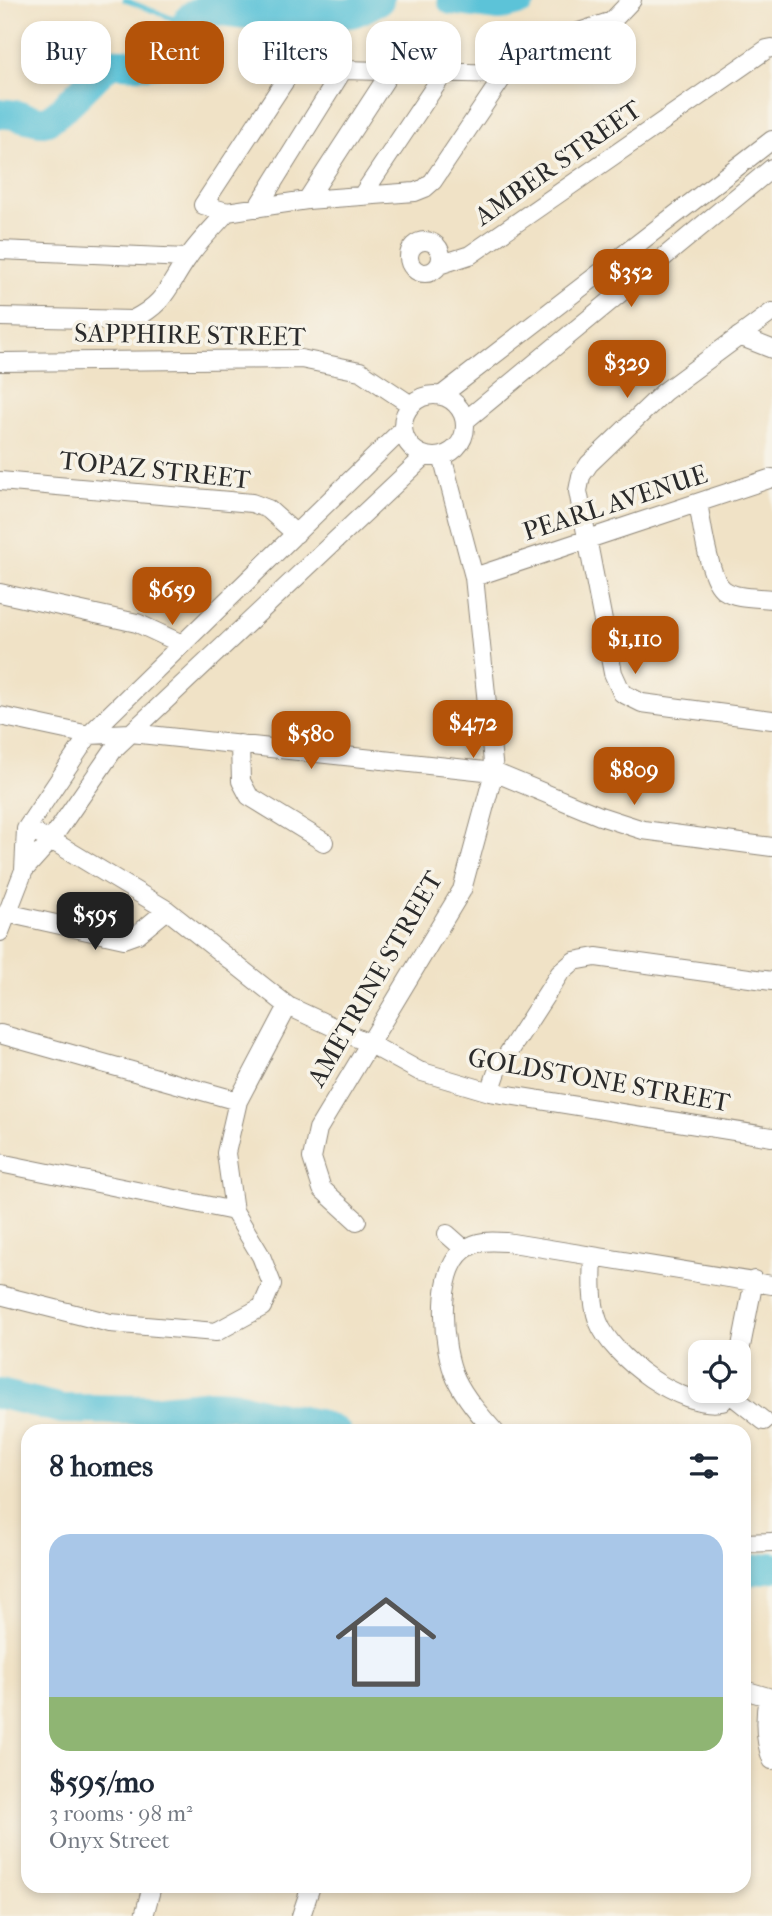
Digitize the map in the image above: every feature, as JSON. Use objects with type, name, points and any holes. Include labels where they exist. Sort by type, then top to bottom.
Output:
[{"type":"street","points":[[612,21],[632,0]]},
{"type":"street","name":"AMBER STREET","points":[[439,265],[471,255],[772,48]]},
{"type":"street","points":[[283,84],[203,205],[227,212],[363,194],[415,192],[425,188],[433,181],[498,84]]},
{"type":"street","points":[[257,208],[334,84]]},
{"type":"street","points":[[307,200],[383,84]]},
{"type":"street","points":[[363,194],[436,84]]},
{"type":"street","points":[[434,456],[410,446],[403,429],[403,421],[411,405],[425,396],[442,395],[772,140]]},
{"type":"street","points":[[466,420],[772,168]]},
{"type":"street","points":[[0,317],[132,320],[163,299],[187,258],[227,212]]},
{"type":"street","points":[[0,250],[187,258]]},
{"type":"street","points":[[772,312],[664,392],[589,464],[579,491],[613,673],[622,693],[642,703],[772,720]]},
{"type":"street","points":[[739,336],[772,349]]},
{"type":"street","name":"SAPPHIRE STREET","points":[[0,362],[301,359],[360,371],[411,405]]},
{"type":"street","points":[[24,870],[51,841],[114,749],[434,456],[458,447],[463,439],[466,420],[457,404],[442,395]]},
{"type":"street","points":[[0,932],[24,870],[26,829],[89,735],[403,429]]},
{"type":"street","name":"AMETRINE STREET","points":[[357,1221],[322,1189],[312,1158],[318,1129],[462,890],[494,772],[474,577],[434,456]]},
{"type":"street","name":"PEARL AVENUE","points":[[474,577],[772,478]]},
{"type":"street","name":"TOPAZ STREET","points":[[0,481],[252,503],[268,509],[296,534]]},
{"type":"street","points":[[698,503],[713,575],[723,590],[736,595],[772,599]]},
{"type":"street","points":[[0,593],[137,624],[182,644]]},
{"type":"street","points":[[0,716],[89,735],[131,733],[494,772],[600,816],[643,830],[772,847]]},
{"type":"street","points":[[240,744],[241,780],[249,796],[324,842]]},
{"type":"street","name":"GOLDSTONE STREET","points":[[26,829],[167,910],[288,1006],[368,1043],[419,1072],[490,1092],[772,1137]]},
{"type":"street","points":[[6,913],[124,939],[138,934],[167,910]]},
{"type":"street","points":[[490,1092],[498,1069],[560,973],[574,961],[596,957],[772,981]]},
{"type":"street","points":[[0,1294],[110,1323],[216,1332],[262,1307],[272,1284],[261,1256],[234,1211],[226,1153],[238,1101],[288,1006]]},
{"type":"street","points":[[0,1034],[238,1101]]},
{"type":"street","points":[[0,1163],[234,1211]]},
{"type":"street","points":[[447,1234],[464,1249]]},
{"type":"street","points":[[489,1424],[462,1389],[448,1357],[444,1334],[446,1284],[452,1263],[464,1249],[481,1241],[506,1242],[772,1285]]},
{"type":"street","points":[[593,1256],[592,1280],[597,1320],[607,1338],[620,1353],[658,1382],[688,1397]]},
{"type":"street","points":[[742,1340],[754,1280]]},
{"type":"street","points":[[742,1403],[764,1421]]},
{"type":"street","points":[[751,1543],[772,1542]]},
{"type":"street","points":[[751,1691],[770,1694],[764,1716],[772,1760]]},
{"type":"street","points":[[144,1916],[150,1893]]},
{"type":"street","points":[[301,1916],[309,1893]]},
{"type":"waterway","points":[[125,0],[179,21]]},
{"type":"waterway","points":[[0,114],[44,121],[66,105],[110,63],[161,62],[173,52],[185,24],[196,13],[206,10],[248,14],[304,10],[345,13],[357,11],[379,0]]},
{"type":"waterway","points":[[452,0],[499,6],[521,0]]},
{"type":"waterway","points":[[0,1394],[62,1409],[152,1410],[212,1404],[233,1405],[317,1424]]},
{"type":"waterway","points":[[751,1571],[772,1567]]}]
